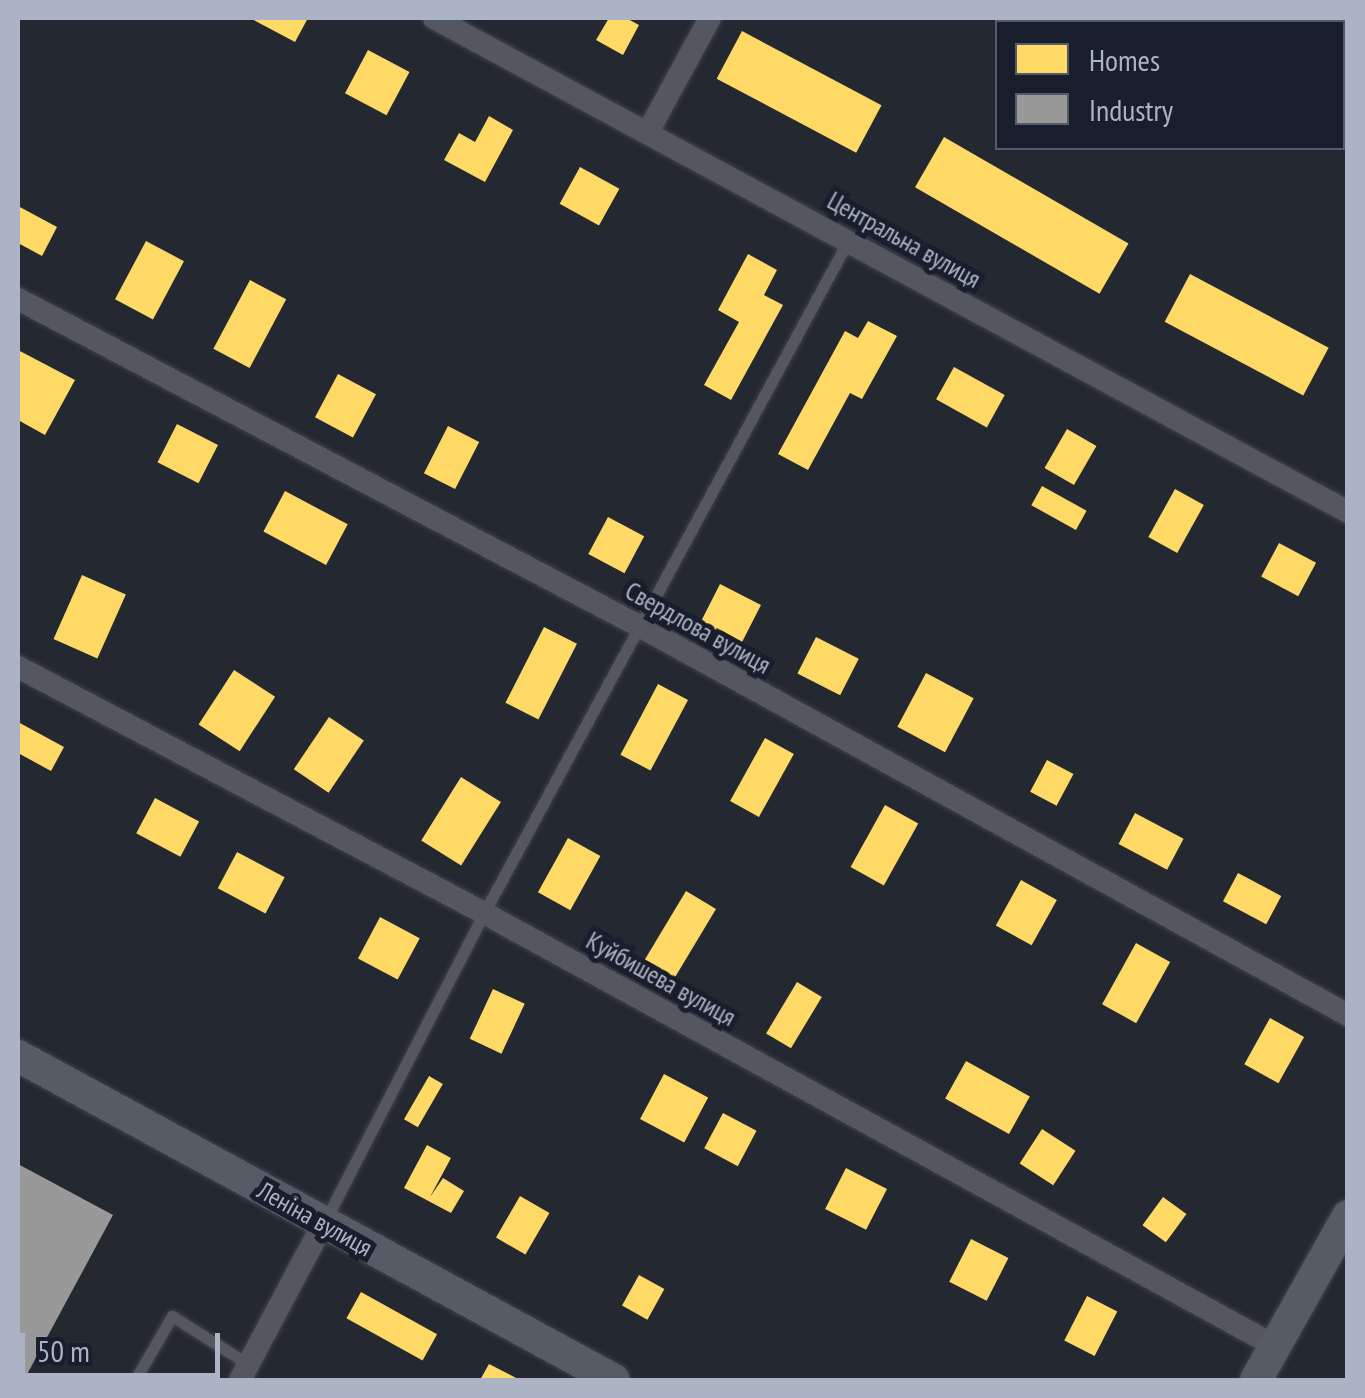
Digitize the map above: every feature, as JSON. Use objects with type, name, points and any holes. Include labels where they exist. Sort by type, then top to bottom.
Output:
[{"type":"main road","name":"Леніна вулиця","points":[[18,1056],[614,1380]]},
{"type":"main road","points":[[1256,1380],[1344,1232]]},
{"type":"street","name":"Центральна вулиця","points":[[434,18],[1348,512]]},
{"type":"street","points":[[648,132],[710,18]]},
{"type":"street","name":"Свердлова вулиця","points":[[18,300],[641,627],[1348,1014]]},
{"type":"street","name":"Куйбишева вулиця","points":[[18,667],[484,914],[1275,1346]]},
{"type":"street","points":[[244,1372],[323,1224]]},
{"type":"lane","points":[[323,1224],[484,914],[848,241]]},
{"type":"lane","points":[[135,1380],[172,1316],[244,1372]]},
{"type":"building: Homes","points":[[250,18],[308,18],[295,42]]},
{"type":"building: Homes","points":[[609,18],[626,18],[639,25],[623,55],[596,40]]},
{"type":"building: Homes","points":[[1145,18],[1202,18],[1202,20]]},
{"type":"building: Homes","points":[[1348,18],[1345,104],[1345,20],[1331,20]]},
{"type":"building: Homes","points":[[742,31],[882,105],[856,153],[717,79]]},
{"type":"building: Homes","points":[[368,50],[409,72],[386,115],[345,93]]},
{"type":"building: Homes","points":[[489,116],[513,130],[485,182],[444,160],[459,133],[475,142]]},
{"type":"building: Homes","points":[[944,137],[1128,243],[1099,294],[915,187]]},
{"type":"building: Homes","points":[[580,167],[619,189],[599,226],[560,204]]},
{"type":"building: Homes","points":[[18,206],[57,227],[42,256],[18,243]]},
{"type":"building: Homes","points":[[146,241],[184,261],[153,319],[115,299]]},
{"type":"building: Homes","points":[[748,254],[777,270],[764,295],[783,305],[731,400],[704,385],[739,322],[718,310]]},
{"type":"building: Homes","points":[[1190,274],[1329,348],[1303,395],[1165,322]]},
{"type":"building: Homes","points":[[250,280],[286,299],[250,368],[213,349]]},
{"type":"building: Homes","points":[[868,321],[897,336],[862,399],[850,393],[808,470],[778,454],[845,331],[858,338]]},
{"type":"building: Homes","points":[[18,350],[75,380],[45,435],[18,420]]},
{"type":"building: Homes","points":[[954,367],[1005,395],[987,427],[936,399]]},
{"type":"building: Homes","points":[[338,374],[376,394],[353,437],[315,417]]},
{"type":"building: Homes","points":[[177,424],[218,445],[198,483],[157,462]]},
{"type":"building: Homes","points":[[448,426],[479,442],[455,489],[424,473]]},
{"type":"building: Homes","points":[[1067,429],[1096,446],[1074,485],[1044,468]]},
{"type":"building: Homes","points":[[1042,486],[1087,511],[1076,530],[1031,505]]},
{"type":"building: Homes","points":[[1175,489],[1204,505],[1177,553],[1148,537]]},
{"type":"building: Homes","points":[[285,491],[348,524],[326,565],[263,532]]},
{"type":"building: Homes","points":[[608,517],[644,536],[624,573],[588,554]]},
{"type":"building: Homes","points":[[1279,543],[1316,563],[1298,596],[1261,577]]},
{"type":"building: Homes","points":[[82,575],[126,595],[97,658],[54,639]]},
{"type":"building: Homes","points":[[720,584],[761,605],[740,647],[699,626]]},
{"type":"building: Homes","points":[[544,627],[577,644],[538,720],[505,703]]},
{"type":"building: Homes","points":[[816,637],[859,659],[840,695],[797,674]]},
{"type":"building: Homes","points":[[234,670],[275,697],[240,751],[199,725]]},
{"type":"building: Homes","points":[[926,673],[974,698],[945,752],[897,727]]},
{"type":"building: Homes","points":[[658,684],[688,700],[650,771],[620,755]]},
{"type":"building: Homes","points":[[329,717],[364,740],[329,793],[294,769]]},
{"type":"building: Homes","points":[[18,722],[64,747],[51,771],[18,753]]},
{"type":"building: Homes","points":[[765,738],[794,754],[759,817],[730,801]]},
{"type":"building: Homes","points":[[1047,760],[1073,774],[1057,806],[1030,792]]},
{"type":"building: Homes","points":[[461,777],[501,802],[461,866],[421,841]]},
{"type":"building: Homes","points":[[155,798],[199,821],[180,857],[136,833]]},
{"type":"building: Homes","points":[[885,805],[918,823],[884,886],[851,867]]},
{"type":"building: Homes","points":[[1135,813],[1184,839],[1167,870],[1119,844]]},
{"type":"building: Homes","points":[[568,838],[600,856],[570,910],[538,892]]},
{"type":"building: Homes","points":[[237,852],[285,877],[265,914],[218,888]]},
{"type":"building: Homes","points":[[1238,873],[1281,896],[1266,924],[1223,901]]},
{"type":"building: Homes","points":[[1021,880],[1057,900],[1032,945],[996,925]]},
{"type":"building: Homes","points":[[686,891],[716,909],[672,983],[642,965]]},
{"type":"building: Homes","points":[[380,917],[420,938],[398,980],[358,958]]},
{"type":"building: Homes","points":[[1136,943],[1170,962],[1136,1023],[1102,1004]]},
{"type":"building: Homes","points":[[797,982],[822,997],[791,1048],[766,1033]]},
{"type":"building: Homes","points":[[493,989],[525,1004],[501,1054],[470,1039]]},
{"type":"building: Homes","points":[[1270,1018],[1304,1037],[1278,1083],[1244,1064]]},
{"type":"building: Homes","points":[[966,1061],[1030,1096],[1009,1134],[945,1099]]},
{"type":"building: Homes","points":[[664,1074],[708,1097],[684,1143],[640,1119]]},
{"type":"building: Homes","points":[[429,1076],[443,1084],[418,1127],[404,1119]]},
{"type":"building: Homes","points":[[723,1113],[757,1131],[738,1166],[704,1148]]},
{"type":"building: Homes","points":[[1042,1129],[1076,1151],[1053,1185],[1020,1163]]},
{"type":"building: Homes","points":[[427,1145],[451,1158],[430,1197],[443,1178],[464,1191],[451,1213],[404,1188]]},
{"type":"building: Homes","points":[[846,1168],[887,1189],[866,1230],[825,1209]]},
{"type":"building: Homes","points":[[520,1196],[549,1213],[525,1255],[496,1238]]},
{"type":"building: Homes","points":[[1163,1197],[1186,1214],[1166,1242],[1142,1225]]},
{"type":"building: Homes","points":[[971,1239],[1008,1258],[987,1301],[949,1282]]},
{"type":"building: Homes","points":[[639,1275],[664,1289],[647,1320],[622,1306]]},
{"type":"building: Homes","points":[[361,1292],[437,1334],[423,1360],[346,1318]]},
{"type":"building: Homes","points":[[1087,1296],[1117,1311],[1095,1356],[1064,1341]]},
{"type":"building: Homes","points":[[489,1364],[520,1380],[480,1380]]},
{"type":"building: Industry","points":[[18,1164],[113,1215],[24,1380],[18,1380]]}]
